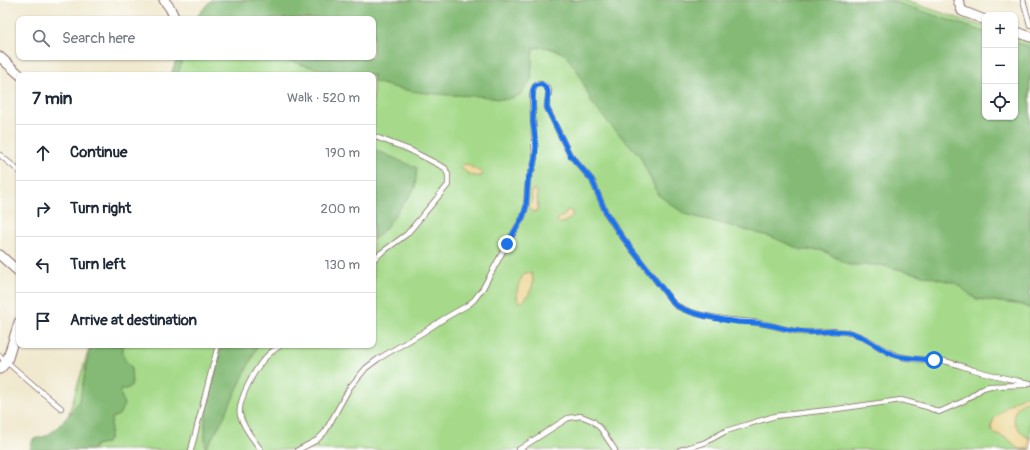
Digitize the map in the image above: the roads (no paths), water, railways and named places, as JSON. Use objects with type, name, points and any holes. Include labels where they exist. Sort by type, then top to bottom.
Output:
[{"type":"street","points":[[164,0],[174,16]]},
{"type":"street","points":[[958,0],[962,11],[982,19]]},
{"type":"street","points":[[1018,32],[1030,37]]},
{"type":"street","points":[[0,57],[17,72]]},
{"type":"street","points":[[0,255],[16,269]]},
{"type":"street","points":[[0,369],[16,329]]},
{"type":"lane","points":[[1023,0],[1030,25]]},
{"type":"lane","points":[[298,450],[317,440],[325,432],[350,388],[366,368],[378,359],[422,334],[468,305],[483,288],[523,217],[526,207],[528,179],[533,168],[536,146],[532,96],[535,86],[538,84],[548,88],[549,91],[546,101],[547,108],[570,155],[592,180],[606,213],[620,234],[674,304],[680,308],[715,318],[765,324],[800,332],[814,333],[841,331],[852,333],[865,338],[894,355],[946,362],[1002,378],[1030,384]]},
{"type":"lane","points":[[376,137],[410,150],[445,168],[449,180],[448,185],[407,234],[376,257]]},
{"type":"lane","points":[[0,154],[16,168]]},
{"type":"lane","points":[[191,450],[217,348]]},
{"type":"lane","points":[[261,450],[240,416],[239,406],[261,363],[266,356],[277,348]]},
{"type":"lane","points":[[4,358],[38,390],[61,408]]},
{"type":"lane","points":[[680,450],[704,443],[726,431],[775,416],[901,400],[939,412],[964,401],[983,388],[990,386],[1030,384]]},
{"type":"lane","points":[[518,450],[568,418],[581,416],[593,421],[601,429],[615,450]]}]
